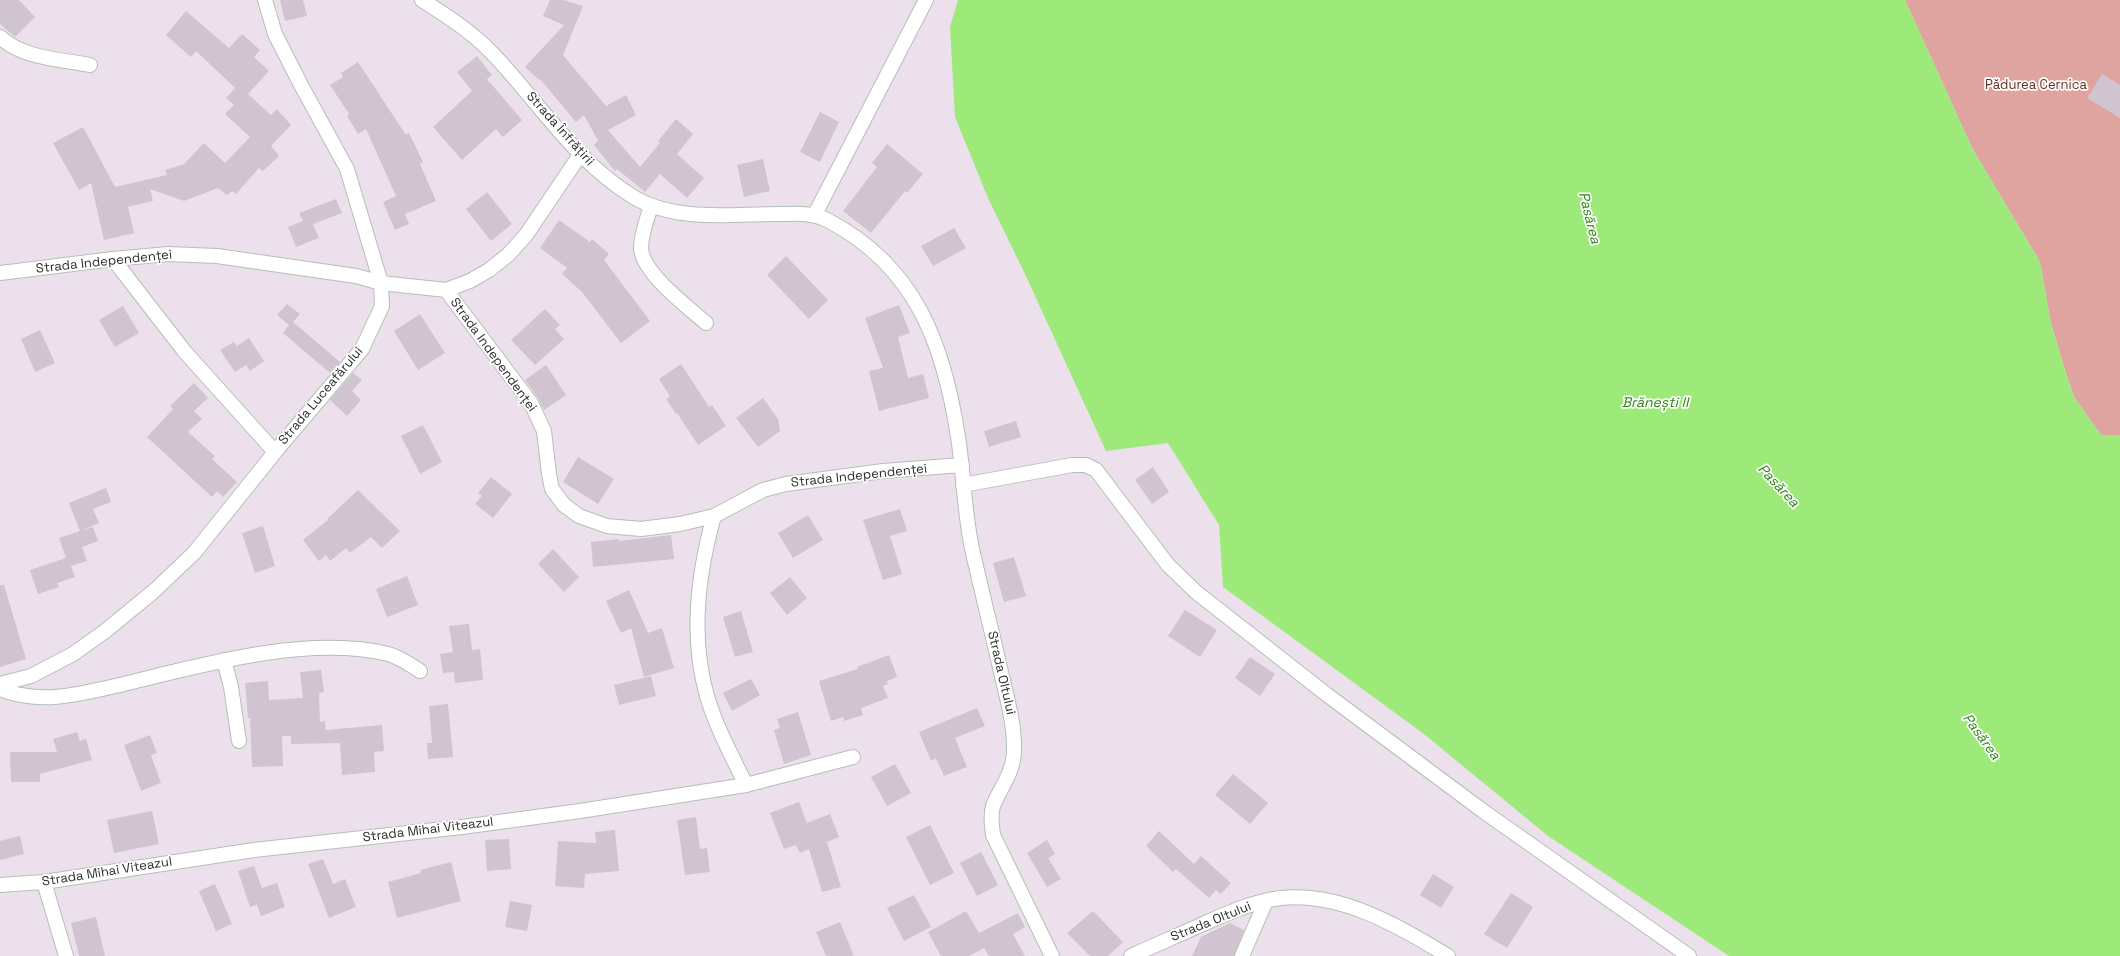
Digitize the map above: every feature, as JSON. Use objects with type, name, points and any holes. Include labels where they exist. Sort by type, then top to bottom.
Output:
[{"type":"street","name":"Strada Luceafărului","points":[[0,684],[31,676],[73,654],[104,632],[154,591],[194,553],[274,452],[362,349],[382,306],[381,282],[347,169],[278,40],[265,0]]},
{"type":"street","name":"Strada Înfrățirii","points":[[422,0],[462,26],[490,51],[580,155],[599,172],[634,197],[651,206],[671,212],[692,214],[815,214]]},
{"type":"street","points":[[815,214],[926,0]]},
{"type":"street","points":[[0,37],[8,45],[28,54],[90,65]]},
{"type":"street","name":"Strada Independenței","points":[[0,273],[113,259],[168,254],[217,256],[356,276],[381,282],[446,290],[470,282],[490,270],[508,255],[526,235],[580,155]]},
{"type":"street","points":[[651,206],[642,235],[641,249],[644,258],[652,273],[706,323]]},
{"type":"street","name":"Strada Oltului","points":[[815,214],[850,234],[877,256],[898,276],[915,300],[927,322],[941,363],[952,408],[962,465],[963,485],[972,548],[1013,723],[1014,755],[1007,783],[994,806],[991,819],[993,835],[1052,956]]},
{"type":"street","points":[[113,259],[185,352],[274,452]]},
{"type":"street","name":"Strada Independenței","points":[[446,290],[531,403],[544,431],[552,489],[564,505],[579,516],[607,526],[622,528],[662,527],[714,516],[763,490],[786,484],[884,471],[962,465]]},
{"type":"street","points":[[963,485],[1072,465],[1086,465],[1096,470],[1168,565],[1196,592],[1241,628],[1483,811],[1689,956]]},
{"type":"street","points":[[714,516],[704,549],[699,590],[698,646],[707,696],[746,785]]},
{"type":"street","points":[[0,689],[26,697],[52,698],[79,694],[224,660],[310,649],[348,648],[389,654],[420,670]]},
{"type":"street","points":[[224,660],[231,687],[239,741]]},
{"type":"street","name":"Strada Mihai Viteazul","points":[[1,884],[44,882],[254,850],[462,827],[580,811],[746,785],[853,757]]},
{"type":"street","points":[[44,882],[66,956]]},
{"type":"street","name":"Strada Oltului","points":[[1131,956],[1238,909],[1281,898],[1305,898],[1332,902],[1364,912],[1400,927],[1448,956]]},
{"type":"street","points":[[1242,956],[1266,901]]},
{"type":"green space","name":"Pădurea Cernica","points":[[1905,0],[2120,0],[2120,435],[2101,435],[2074,397],[2051,324],[2040,262],[1972,148]]},
{"type":"water","name":"Brănești II","points":[[958,0],[1905,0],[1972,148],[2040,262],[2051,324],[2074,397],[2101,435],[2120,435],[2120,956],[1729,956],[1548,836],[1424,734],[1223,587],[1219,525],[1168,443],[1106,451],[1025,274],[988,198],[955,117],[950,27]]},
{"type":"building","points":[[0,0],[19,0],[35,17],[15,37],[0,24]]},
{"type":"building","points":[[280,0],[303,0],[307,16],[285,21]]},
{"type":"building","points":[[550,0],[563,0],[583,6],[563,55],[606,106],[626,95],[636,115],[608,130],[640,167],[660,143],[658,141],[676,119],[693,134],[677,154],[704,178],[687,198],[660,174],[645,192],[617,169],[615,171],[594,145],[598,141],[584,115],[576,122],[540,79],[539,80],[525,67],[564,25],[543,16]]},
{"type":"building","points":[[186,11],[229,48],[242,34],[260,50],[254,57],[269,71],[248,94],[271,115],[277,109],[291,125],[271,146],[279,156],[263,171],[259,168],[236,194],[232,191],[227,195],[218,188],[184,201],[150,189],[153,201],[128,207],[134,233],[104,240],[91,183],[79,190],[53,143],[83,127],[115,187],[167,175],[165,170],[184,164],[204,143],[225,163],[250,137],[225,114],[234,105],[226,98],[235,88],[196,51],[191,57],[166,35]]},
{"type":"building","points":[[477,56],[492,75],[487,79],[522,120],[503,137],[496,129],[462,160],[433,127],[472,91],[457,72]]},
{"type":"building","points":[[358,62],[406,135],[409,133],[423,162],[420,164],[436,201],[405,214],[409,224],[395,230],[383,202],[396,196],[366,129],[358,134],[347,116],[349,114],[330,85],[343,77],[341,73]]},
{"type":"building","points":[[2102,74],[2120,85],[2120,118],[2087,98]]},
{"type":"building","points":[[820,112],[839,122],[820,162],[800,152]]},
{"type":"building","points":[[887,144],[923,174],[907,193],[905,191],[871,233],[843,211],[877,167],[872,163]]},
{"type":"building","points":[[763,159],[770,191],[744,197],[737,165]]},
{"type":"building","points":[[487,192],[512,224],[491,241],[466,209]]},
{"type":"building","points":[[336,199],[342,213],[313,224],[319,238],[296,247],[288,227],[303,221],[299,213]]},
{"type":"building","points":[[559,220],[590,242],[592,239],[609,254],[604,260],[650,321],[621,343],[582,292],[562,274],[567,268],[540,248]]},
{"type":"building","points":[[954,228],[966,248],[933,266],[921,246]]},
{"type":"building","points":[[786,256],[828,300],[809,319],[767,275]]},
{"type":"building","points":[[287,304],[300,314],[293,322],[340,362],[330,373],[283,333],[289,325],[277,315]]},
{"type":"building","points":[[899,305],[910,333],[898,337],[908,378],[923,374],[929,398],[879,411],[869,371],[883,368],[865,318]]},
{"type":"building","points":[[123,306],[139,333],[115,347],[99,320]]},
{"type":"building","points":[[545,309],[560,325],[555,329],[564,339],[535,365],[511,340]]},
{"type":"building","points":[[420,314],[445,353],[418,370],[394,331]]},
{"type":"building","points":[[40,330],[55,363],[35,372],[21,339]]},
{"type":"building","points":[[249,338],[264,361],[250,371],[246,365],[235,372],[220,350],[234,342],[237,346]]},
{"type":"building","points":[[681,364],[709,407],[712,405],[726,426],[698,445],[666,399],[670,396],[659,379]]},
{"type":"building","points":[[546,365],[566,395],[544,410],[538,398],[525,380]]},
{"type":"building","points":[[353,373],[362,380],[352,391],[361,400],[347,416],[330,400]]},
{"type":"building","points":[[194,383],[208,398],[194,411],[202,419],[188,432],[215,456],[212,459],[237,482],[223,497],[217,491],[212,497],[147,437],[173,409],[170,406]]},
{"type":"building","points":[[763,398],[778,419],[780,431],[758,447],[736,418]]},
{"type":"building","points":[[1016,421],[1021,437],[989,447],[984,431]]},
{"type":"building","points":[[423,425],[442,462],[420,474],[401,436]]},
{"type":"building","points":[[578,457],[614,479],[598,504],[563,482]]},
{"type":"building","points":[[1153,467],[1169,492],[1152,504],[1135,480]]},
{"type":"building","points":[[491,477],[512,494],[493,518],[475,504],[482,496],[478,493]]},
{"type":"building","points":[[106,488],[111,502],[93,509],[99,523],[81,531],[93,527],[98,541],[82,547],[87,561],[71,566],[75,577],[57,583],[59,587],[38,594],[30,570],[66,558],[59,538],[80,531],[69,503]]},
{"type":"building","points":[[358,490],[400,531],[382,548],[371,537],[350,553],[346,548],[330,561],[326,555],[319,561],[303,540],[328,520],[327,519]]},
{"type":"building","points":[[900,509],[907,531],[890,536],[902,574],[883,580],[863,520]]},
{"type":"building","points":[[808,515],[823,540],[793,558],[778,533]]},
{"type":"building","points":[[263,526],[275,566],[255,573],[242,533]]},
{"type":"building","points":[[671,535],[674,559],[593,567],[591,542],[619,539],[619,541]]},
{"type":"building","points":[[553,549],[579,577],[564,592],[538,564]]},
{"type":"building","points":[[1014,557],[1026,596],[1004,602],[993,563]]},
{"type":"building","points":[[407,576],[418,605],[387,617],[376,589]]},
{"type":"building","points":[[790,577],[807,598],[787,615],[770,593]]},
{"type":"building","points":[[0,585],[4,585],[26,659],[0,667]]},
{"type":"building","points":[[629,590],[648,633],[662,628],[674,668],[644,677],[631,628],[621,633],[606,601]]},
{"type":"building","points":[[1185,610],[1217,630],[1200,657],[1168,636]]},
{"type":"building","points":[[741,611],[753,652],[735,657],[723,617]]},
{"type":"building","points":[[469,624],[472,650],[480,649],[483,680],[455,683],[454,672],[443,673],[440,654],[453,652],[449,626]]},
{"type":"building","points":[[889,655],[897,677],[887,681],[888,684],[883,686],[888,698],[861,708],[863,715],[844,721],[843,717],[831,721],[819,681],[858,669],[857,667]]},
{"type":"building","points":[[1250,657],[1275,674],[1260,696],[1235,678]]},
{"type":"building","points":[[321,670],[324,692],[319,693],[320,722],[325,721],[326,730],[382,725],[384,751],[374,752],[375,772],[342,775],[340,743],[291,744],[291,736],[282,736],[283,766],[252,767],[250,718],[248,718],[245,683],[268,681],[269,700],[303,698],[300,672]]},
{"type":"building","points":[[651,676],[656,696],[619,705],[614,685]]},
{"type":"building","points":[[751,679],[760,695],[732,711],[723,693]]},
{"type":"building","points":[[448,704],[453,757],[428,759],[427,743],[432,743],[429,706]]},
{"type":"building","points":[[977,708],[985,726],[955,738],[967,767],[944,776],[936,758],[931,761],[919,732]]},
{"type":"building","points":[[798,712],[811,755],[784,764],[774,730],[780,728],[777,719]]},
{"type":"building","points":[[77,732],[80,741],[86,739],[92,760],[40,774],[40,782],[11,782],[10,752],[57,752],[53,739]]},
{"type":"building","points":[[150,735],[157,753],[151,755],[161,783],[141,791],[124,745]]},
{"type":"building","points":[[895,764],[911,793],[887,806],[871,777]]},
{"type":"building","points":[[1233,774],[1268,803],[1250,824],[1215,795]]},
{"type":"building","points":[[799,802],[807,823],[830,814],[839,837],[827,842],[841,887],[822,892],[809,849],[800,853],[796,845],[784,849],[770,813]]},
{"type":"building","points":[[152,811],[159,844],[114,853],[107,820]]},
{"type":"building","points":[[696,817],[700,849],[707,848],[710,872],[685,875],[677,820]]},
{"type":"building","points":[[930,825],[954,873],[930,885],[906,837]]},
{"type":"building","points":[[615,830],[619,871],[585,874],[584,888],[555,886],[558,841],[596,843],[595,832]]},
{"type":"building","points":[[1159,831],[1194,864],[1201,856],[1231,883],[1221,894],[1216,890],[1209,898],[1176,869],[1173,872],[1146,846]]},
{"type":"building","points":[[20,836],[24,854],[0,860],[0,841]]},
{"type":"building","points":[[509,839],[511,869],[487,871],[485,840]]},
{"type":"building","points":[[1047,840],[1055,854],[1048,858],[1061,879],[1047,887],[1027,853]]},
{"type":"building","points":[[981,852],[998,885],[977,896],[960,863]]},
{"type":"building","points":[[323,859],[333,884],[345,879],[356,907],[329,918],[308,864]]},
{"type":"building","points":[[451,862],[461,901],[397,918],[388,882],[421,873],[420,870]]},
{"type":"building","points":[[254,866],[262,888],[277,883],[285,907],[261,916],[257,905],[250,907],[238,871]]},
{"type":"building","points":[[1433,874],[1454,887],[1441,908],[1420,895]]},
{"type":"building","points":[[215,884],[232,924],[216,931],[199,891]]},
{"type":"building","points":[[1511,893],[1533,907],[1507,948],[1484,934]]},
{"type":"building","points":[[914,895],[931,927],[904,941],[887,908]]},
{"type":"building","points":[[510,901],[532,905],[527,931],[505,927]]},
{"type":"building","points":[[966,911],[979,933],[1018,913],[1025,927],[1013,934],[1025,956],[989,956],[984,948],[969,956],[941,956],[928,932]]},
{"type":"building","points":[[1093,911],[1123,942],[1108,956],[1090,956],[1067,933]]},
{"type":"building","points":[[96,917],[105,956],[79,956],[71,923]]},
{"type":"building","points":[[840,922],[854,956],[826,956],[816,932]]},
{"type":"building","points":[[1230,923],[1244,930],[1234,956],[1192,956],[1201,937]]},
{"type":"water label","name":"Pasărea","points":[[1589,218]]},
{"type":"water label","name":"Pasărea","points":[[1778,486]]},
{"type":"water label","name":"Pasărea","points":[[1981,737]]}]
